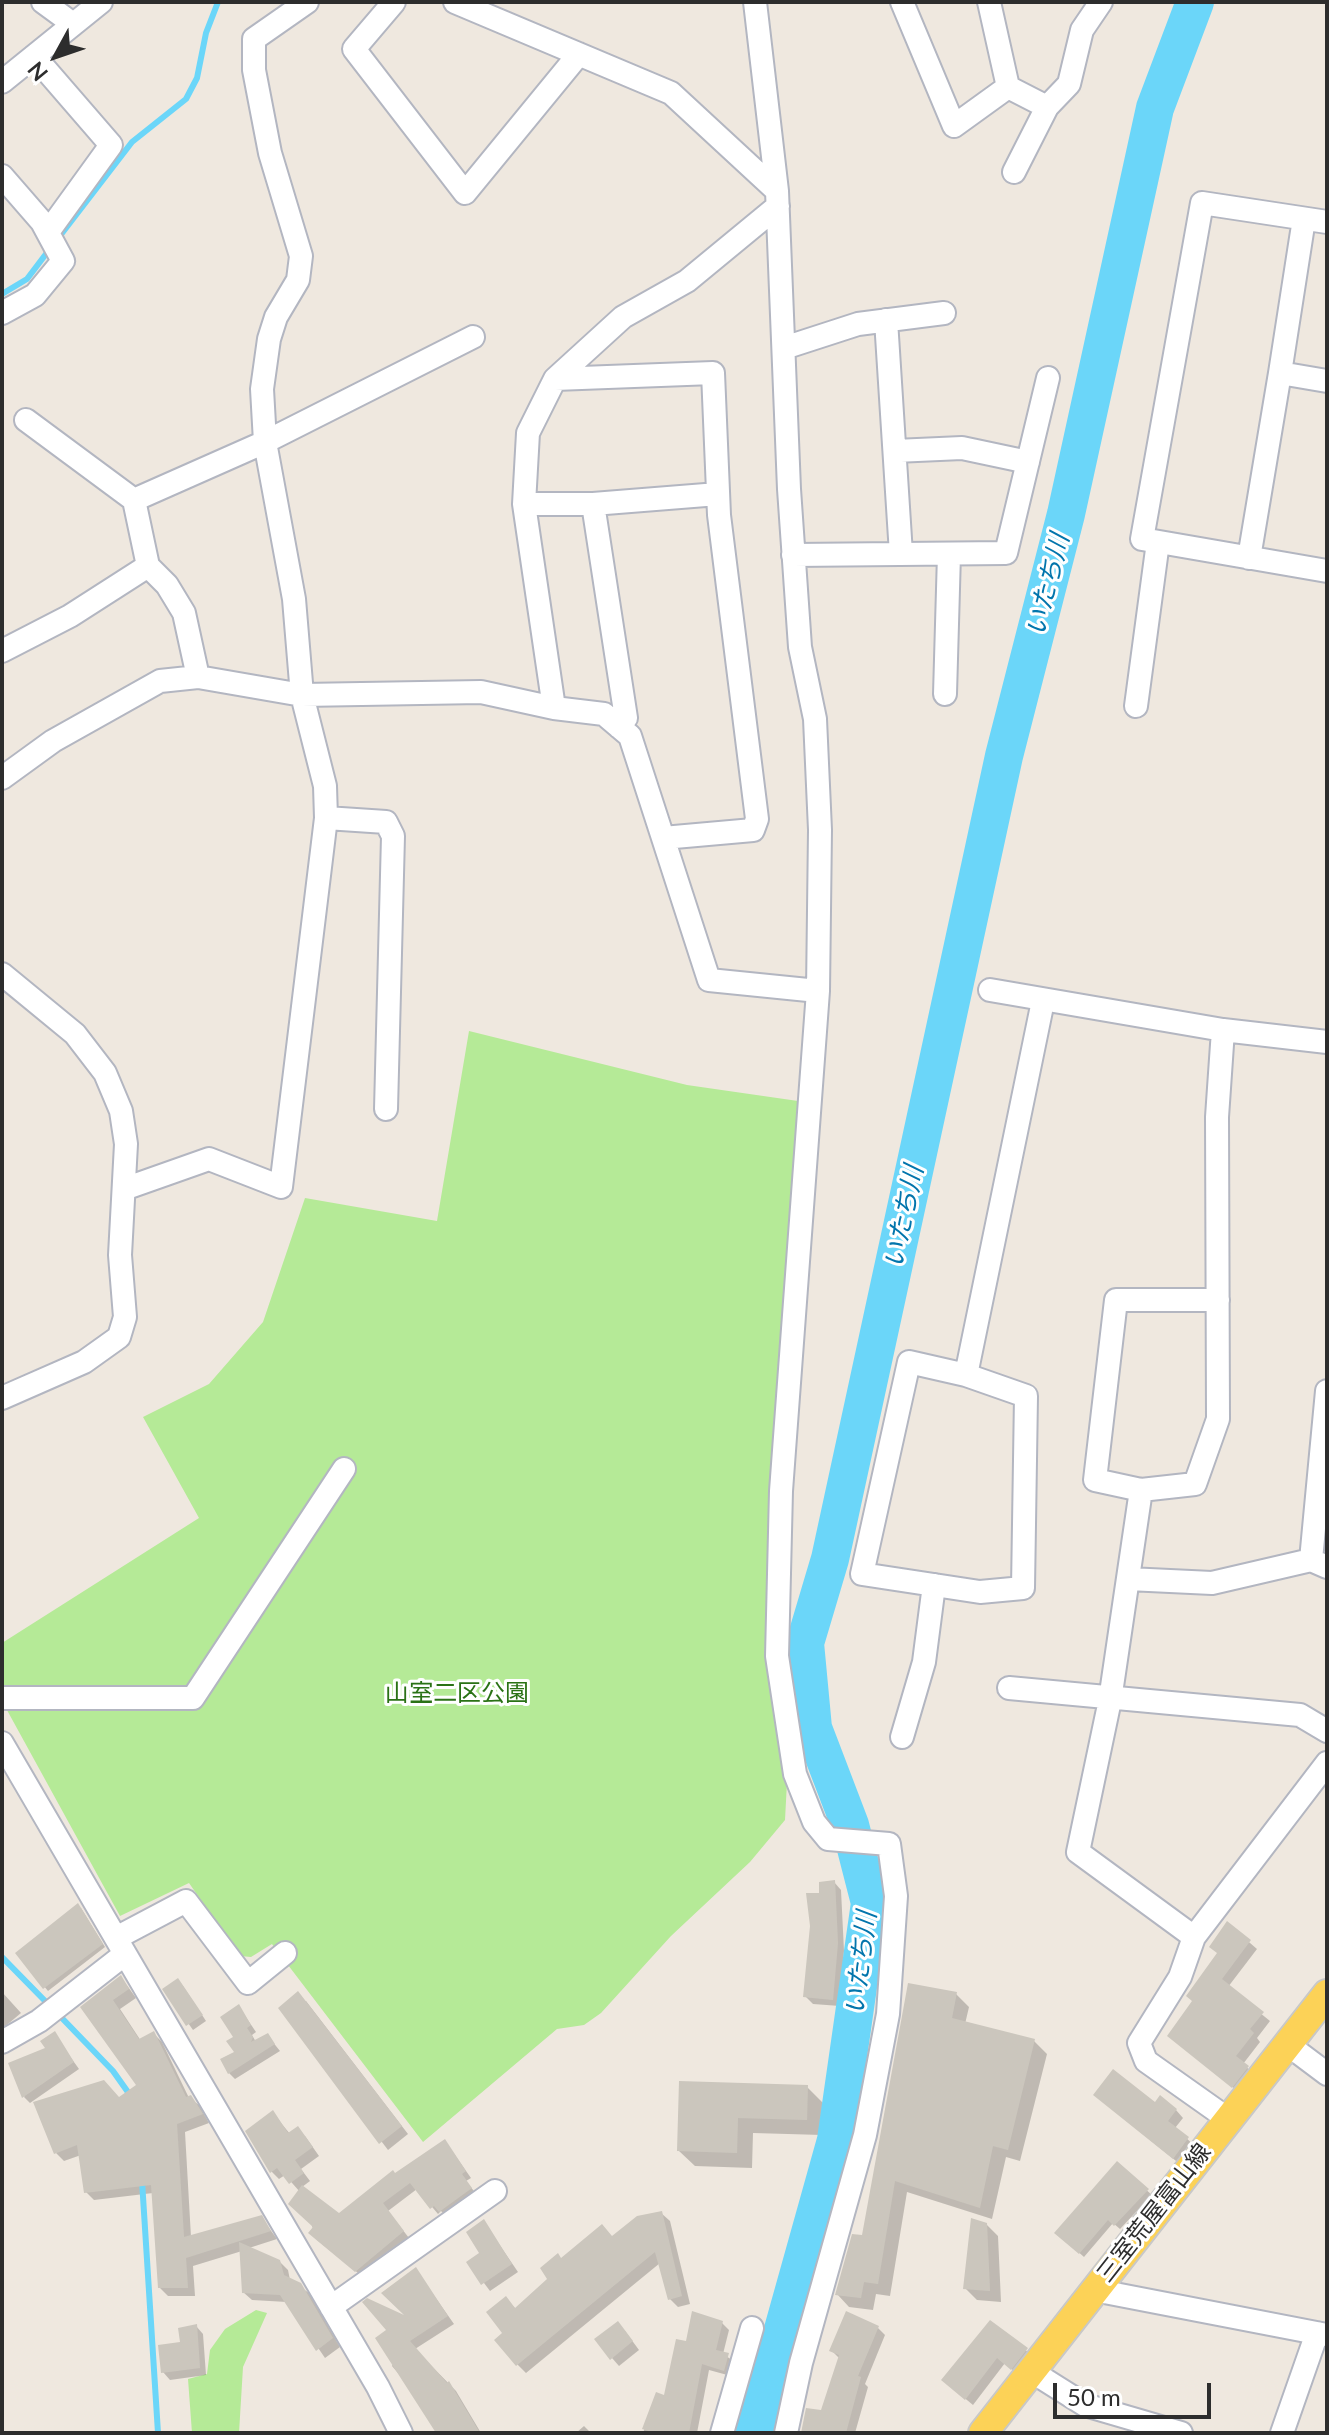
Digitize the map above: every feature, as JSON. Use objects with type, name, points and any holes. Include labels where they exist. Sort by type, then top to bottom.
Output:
[{"type":"main road","name":"三室荒屋富山線","points":[[983,2433],[1327,1994]]},
{"type":"street","points":[[43,2],[73,24]]},
{"type":"street","points":[[2,82],[101,2]]},
{"type":"street","points":[[124,1189],[209,1159],[281,1187],[326,818],[325,786],[302,695],[294,599],[265,442],[262,389],[269,339],[276,317],[298,280],[301,256],[270,153],[254,70],[254,39],[307,2]]},
{"type":"street","points":[[394,2],[354,49],[465,193],[579,54]]},
{"type":"street","points":[[455,2],[671,93],[777,198]]},
{"type":"street","points":[[755,2],[777,198],[793,555],[800,647],[815,719],[820,830],[818,991],[781,1491],[776,1598],[777,1656],[795,1774],[814,1822],[828,1839],[889,1844],[896,1896],[888,2014],[865,2135],[801,2363],[786,2433]]},
{"type":"street","points":[[902,2],[954,126],[1008,87]]},
{"type":"street","points":[[989,2],[1008,87]]},
{"type":"street","points":[[1014,172],[1047,107],[1069,84],[1082,30],[1101,2]]},
{"type":"street","points":[[34,56],[111,145],[48,232]]},
{"type":"street","points":[[1008,87],[1047,107]]},
{"type":"street","points":[[2,176],[48,232],[63,261],[35,295],[2,313]]},
{"type":"street","points":[[554,708],[524,504],[528,433],[555,379],[623,317],[687,281],[777,198]]},
{"type":"street","points":[[1327,222],[1202,203],[1142,539],[1327,571]]},
{"type":"street","points":[[1249,558],[1304,219]]},
{"type":"street","points":[[784,348],[858,324],[944,313]]},
{"type":"street","points":[[886,320],[901,554]]},
{"type":"street","points":[[134,500],[265,442],[473,337]]},
{"type":"street","points":[[555,379],[713,373],[718,494],[757,819],[753,830],[663,838]]},
{"type":"street","points":[[1280,373],[1327,381]]},
{"type":"street","points":[[793,555],[1006,553],[1048,378]]},
{"type":"street","points":[[26,420],[134,500],[148,566],[167,585],[184,613],[198,677]]},
{"type":"street","points":[[895,451],[962,448],[1028,462]]},
{"type":"street","points":[[524,504],[593,504],[718,494]]},
{"type":"street","points":[[593,504],[626,718],[619,727]]},
{"type":"street","points":[[1136,706],[1158,542]]},
{"type":"street","points":[[945,694],[949,554]]},
{"type":"street","points":[[2,651],[70,616],[148,566]]},
{"type":"street","points":[[2,778],[53,741],[160,681],[198,677],[302,695],[481,692],[554,708],[604,714],[630,736],[709,980],[818,991]]},
{"type":"street","points":[[326,818],[386,822],[393,836],[386,1109]]},
{"type":"street","points":[[2,974],[75,1034],[105,1073],[121,1111],[126,1144],[120,1255],[125,1317],[119,1337],[84,1362],[2,1398]]},
{"type":"street","points":[[990,990],[1223,1030],[1327,1042]]},
{"type":"street","points":[[966,1375],[1043,1001]]},
{"type":"street","points":[[1218,1300],[1116,1300],[1095,1480],[1141,1490],[1195,1484],[1218,1419],[1218,1300],[1217,1117],[1223,1030]]},
{"type":"street","points":[[909,1362],[966,1375],[1026,1396],[1023,1588],[980,1592],[934,1585],[862,1574],[909,1362]]},
{"type":"street","points":[[1128,1579],[1212,1583],[1319,1563],[1327,1391]]},
{"type":"street","points":[[2,1698],[193,1698],[344,1469]]},
{"type":"street","points":[[1141,1490],[1110,1700],[1078,1852],[1194,1937]]},
{"type":"street","points":[[902,1737],[924,1662],[934,1585]]},
{"type":"street","points":[[1009,1688],[1110,1700],[1300,1715],[1327,1731]]},
{"type":"street","points":[[2,1743],[331,2307],[401,2433]]},
{"type":"street","points":[[1228,2119],[1146,2061],[1139,2043],[1180,1977],[1194,1937],[1327,1763]]},
{"type":"street","points":[[2,2042],[39,2021],[120,1946],[186,1901],[248,1983],[285,1953]]},
{"type":"street","points":[[1287,2044],[1327,2074]]},
{"type":"street","points":[[331,2307],[495,2191]]},
{"type":"street","points":[[1094,2290],[1322,2334],[1282,2433]]},
{"type":"street","points":[[722,2433],[752,2328]]},
{"type":"street","points":[[1031,2371],[1085,2405],[1181,2433]]},
{"type":"green space","name":"山室二区公園","points":[[469,1031],[687,1085],[798,1101],[769,1492],[768,1662],[787,1782],[785,1820],[750,1862],[671,1936],[601,2013],[584,2025],[557,2029],[423,2142],[272,1944],[251,1957],[240,1956],[189,1883],[120,1916],[2,1701],[2,1643],[199,1518],[143,1417],[209,1384],[263,1322],[305,1198],[437,1221]]},
{"type":"green space","points":[[256,2310],[267,2313],[243,2367],[239,2433],[192,2433],[188,2379],[207,2374],[210,2350],[225,2329]]},
{"type":"building","points":[[835,1880],[838,1943],[833,2000],[803,1997],[810,1926],[806,1893],[819,1893],[819,1882]]},
{"type":"building","points":[[78,1903],[103,1944],[43,1989],[15,1953]]},
{"type":"building","points":[[1227,1921],[1251,1940],[1222,1979],[1264,2012],[1250,2029],[1254,2033],[1236,2056],[1249,2066],[1232,2088],[1167,2036],[1192,2001],[1186,1996],[1217,1953],[1209,1947]]},
{"type":"building","points":[[121,1975],[129,1989],[113,2000],[139,2039],[154,2031],[186,2097],[191,2095],[203,2114],[177,2124],[184,2237],[262,2215],[271,2231],[186,2258],[188,2288],[158,2288],[151,2185],[84,2193],[77,2145],[54,2154],[33,2102],[104,2080],[119,2097],[136,2085],[80,2007]]},
{"type":"building","points":[[178,1978],[203,2015],[186,2026],[162,1989]]},
{"type":"building","points":[[908,1983],[957,1992],[952,2018],[1035,2039],[1008,2150],[993,2146],[980,2208],[895,2181],[878,2284],[864,2282],[861,2298],[835,2295],[852,2234],[862,2235]]},
{"type":"building","points":[[298,1991],[402,2126],[379,2144],[278,2008]]},
{"type":"building","points":[[239,2004],[251,2025],[247,2028],[253,2037],[251,2042],[268,2033],[275,2044],[228,2074],[220,2059],[234,2052],[226,2041],[233,2037],[220,2017]]},
{"type":"building","points":[[55,2031],[74,2062],[22,2098],[8,2063],[45,2048],[40,2041]]},
{"type":"building","points":[[1113,2069],[1155,2102],[1160,2095],[1177,2109],[1168,2121],[1189,2137],[1173,2159],[1093,2095]]},
{"type":"building","points":[[679,2081],[808,2085],[807,2120],[738,2118],[737,2153],[677,2151]]},
{"type":"building","points":[[273,2110],[288,2133],[298,2126],[313,2147],[295,2160],[304,2173],[289,2184],[277,2168],[270,2173],[245,2131]]},
{"type":"building","points":[[445,2139],[466,2171],[462,2174],[472,2188],[439,2212],[434,2206],[430,2209],[410,2183],[383,2203],[404,2231],[355,2272],[308,2233],[313,2227],[288,2204],[302,2185],[339,2213],[393,2170],[395,2173]]},
{"type":"building","points":[[1117,2161],[1149,2189],[1114,2226],[1108,2220],[1079,2254],[1054,2233]]},
{"type":"building","points":[[662,2211],[682,2296],[668,2300],[655,2252],[516,2366],[494,2340],[502,2333],[486,2312],[506,2296],[515,2308],[547,2279],[540,2268],[558,2253],[561,2258],[602,2224],[612,2236],[637,2216]]},
{"type":"building","points":[[971,2218],[987,2223],[990,2291],[963,2289]]},
{"type":"building","points":[[484,2219],[512,2264],[481,2285],[466,2262],[479,2253],[466,2232]]},
{"type":"building","points":[[239,2242],[280,2260],[284,2275],[301,2283],[333,2338],[316,2351],[280,2295],[242,2293]]},
{"type":"building","points":[[416,2267],[448,2316],[410,2341],[447,2383],[449,2381],[480,2433],[436,2433],[375,2338],[386,2330],[362,2302],[367,2298],[404,2315],[381,2293]]},
{"type":"building","points":[[692,2311],[723,2321],[716,2350],[729,2353],[724,2371],[702,2364],[689,2433],[656,2433],[642,2429],[656,2392],[664,2395],[676,2339],[686,2341]]},
{"type":"building","points":[[846,2311],[879,2326],[858,2376],[861,2377],[846,2433],[801,2433],[806,2408],[821,2410],[839,2355],[829,2351]]},
{"type":"building","points":[[990,2320],[1028,2348],[1011,2370],[997,2358],[965,2400],[941,2380]]},
{"type":"building","points":[[618,2321],[633,2341],[610,2360],[594,2339]]},
{"type":"building","points":[[197,2324],[200,2368],[161,2373],[158,2345],[180,2342],[178,2328]]},
{"type":"waterway","points":[[56,241],[132,142],[186,99],[197,78],[206,33],[218,2]]},
{"type":"waterway","name":"いたち川","points":[[754,2433],[836,2140],[870,1903],[850,1825],[813,1728],[805,1643],[830,1559],[1004,756],[1066,514],[1155,108],[1195,2]]},
{"type":"waterway","points":[[2,294],[27,279],[49,250]]},
{"type":"waterway","points":[[2,1957],[50,2006]]},
{"type":"waterway","points":[[58,2014],[113,2071],[130,2095]]},
{"type":"waterway","points":[[142,2181],[158,2433]]}]
